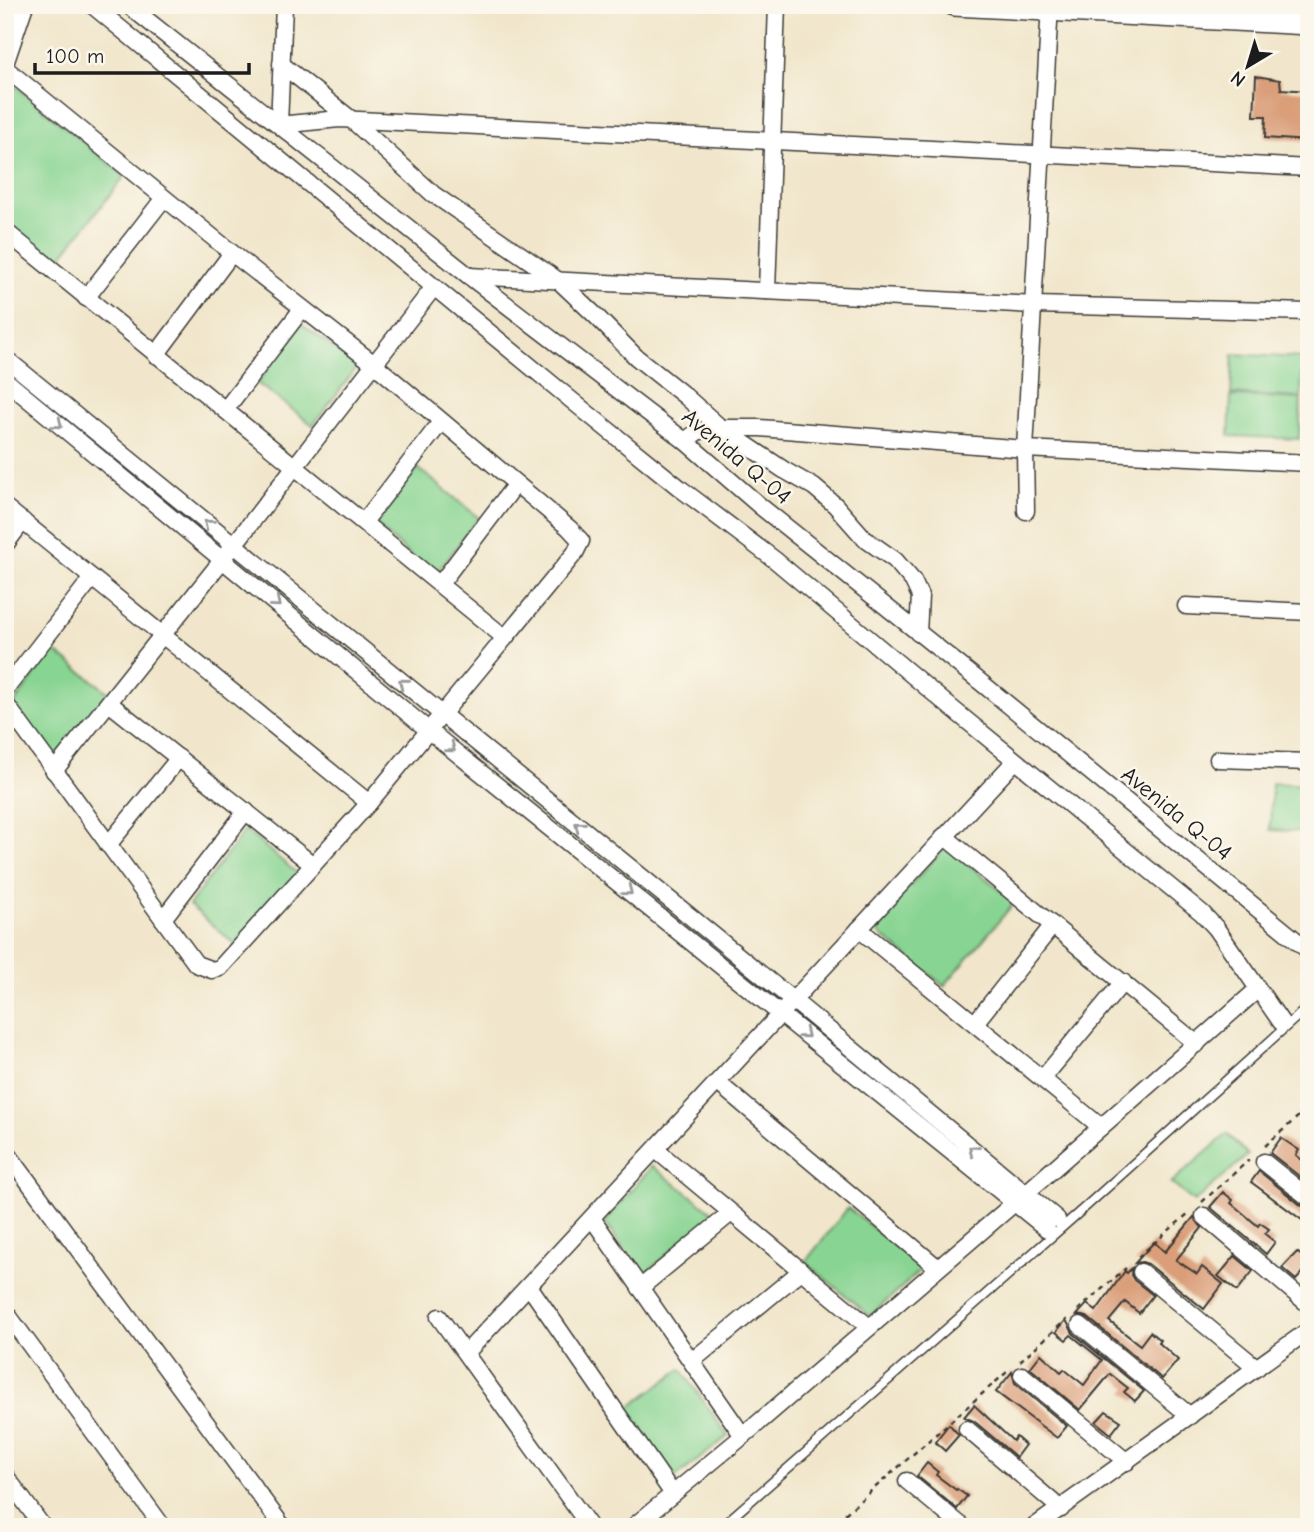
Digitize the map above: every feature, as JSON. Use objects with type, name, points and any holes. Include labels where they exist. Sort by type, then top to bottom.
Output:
[{"type":"street","points":[[5,703],[195,964],[212,970],[220,968],[369,803],[575,553],[581,541],[374,364],[232,253],[5,66],[25,5]]},
{"type":"street","points":[[92,5],[681,489],[775,560],[1202,913],[1216,928],[1281,1022]]},
{"type":"street","name":"Avenida Q-04","points":[[128,5],[469,276],[685,441],[760,506],[1309,951]]},
{"type":"street","points":[[284,5],[279,125],[352,120],[1309,168]]},
{"type":"street","points":[[767,291],[777,5]]},
{"type":"street","points":[[954,5],[1265,14],[1309,24]]},
{"type":"street","points":[[1026,512],[1025,449],[1035,305],[1049,8]]},
{"type":"street","points":[[281,64],[352,120],[433,194],[559,281],[635,357],[685,396],[720,428],[814,487],[835,505],[865,539],[895,560],[913,581],[920,596],[918,633]]},
{"type":"street","points":[[86,299],[164,198]]},
{"type":"street","points":[[5,231],[504,637]]},
{"type":"street","points":[[156,355],[232,253]]},
{"type":"street","points":[[469,276],[1035,305],[1309,313]]},
{"type":"street","points":[[54,771],[434,287]]},
{"type":"street","points":[[225,410],[302,309]]},
{"type":"street","points":[[5,358],[794,1001],[1020,1198]]},
{"type":"street","points":[[5,380],[428,730],[498,792],[710,965],[781,1015],[1052,1224]]},
{"type":"street","points":[[364,522],[441,422]]},
{"type":"street","points":[[685,441],[697,432],[712,428],[760,428],[1025,449],[1309,463]]},
{"type":"street","points":[[440,584],[516,484]]},
{"type":"street","points":[[5,507],[369,803]]},
{"type":"street","points":[[5,545],[23,521]]},
{"type":"street","points":[[5,690],[92,578]]},
{"type":"street","points":[[1186,606],[1309,612]]},
{"type":"street","points":[[109,703],[313,865]]},
{"type":"street","points":[[108,845],[179,758]]},
{"type":"street","points":[[1218,759],[1309,762]]},
{"type":"street","points":[[466,1353],[1015,761]]},
{"type":"street","points":[[498,792],[513,773]]},
{"type":"street","points":[[163,919],[246,811]]},
{"type":"street","points":[[944,836],[1197,1044]]},
{"type":"street","points":[[975,1023],[1053,925]]},
{"type":"street","points":[[859,929],[1101,1127]]},
{"type":"street","points":[[710,965],[727,947]]},
{"type":"street","points":[[1043,1078],[1123,982]]},
{"type":"street","points":[[633,1527],[1020,1198],[1258,989]]},
{"type":"street","points":[[718,1083],[938,1268]]},
{"type":"street","points":[[5,1150],[283,1527]]},
{"type":"street","points":[[656,1150],[869,1327]]},
{"type":"street","points":[[1264,1162],[1309,1198]]},
{"type":"street","points":[[640,1289],[731,1213]]},
{"type":"street","points":[[1204,1216],[1309,1305]]},
{"type":"street","points":[[592,1218],[743,1436]]},
{"type":"street","points":[[691,1361],[801,1271]]},
{"type":"street","points":[[1141,1272],[1257,1368]]},
{"type":"street","points":[[529,1286],[673,1494]]},
{"type":"street","points":[[5,1311],[163,1527]]},
{"type":"street","points":[[439,1317],[590,1527]]},
{"type":"street","points":[[1080,1325],[1190,1416]]},
{"type":"street","points":[[1034,1527],[1309,1330]]},
{"type":"street","points":[[1022,1375],[1127,1462]]},
{"type":"street","points":[[967,1429],[1061,1509]]},
{"type":"street","points":[[5,1475],[43,1527]]},
{"type":"street","points":[[907,1481],[963,1527]]},
{"type":"lane","points":[[721,1527],[1094,1200],[1309,1006]]},
{"type":"green space","points":[[8,80],[125,176],[56,263],[5,221],[5,88]]},
{"type":"green space","points":[[300,323],[358,366],[313,425],[257,383]]},
{"type":"green space","points":[[1233,354],[1303,358],[1301,398],[1231,394]]},
{"type":"green space","points":[[5,363],[214,538],[207,538],[5,372]]},
{"type":"green space","points":[[1231,396],[1301,399],[1299,439],[1229,436]]},
{"type":"green space","points":[[418,468],[479,518],[437,572],[429,572],[375,524]]},
{"type":"green space","points":[[53,650],[109,693],[52,762],[13,705]]},
{"type":"green space","points":[[1272,783],[1309,785],[1309,832],[1270,830]]},
{"type":"green space","points":[[245,830],[298,874],[237,946],[189,905]]},
{"type":"green space","points":[[946,846],[1015,902],[944,986],[872,928]]},
{"type":"green space","points":[[1227,1134],[1248,1155],[1194,1202],[1171,1183]]},
{"type":"green space","points":[[652,1166],[715,1214],[642,1276],[605,1222]]},
{"type":"green space","points":[[848,1208],[923,1268],[870,1316],[805,1262]]},
{"type":"green space","points":[[681,1369],[728,1436],[675,1478],[627,1409]]},
{"type":"building","points":[[1256,76],[1280,80],[1281,89],[1309,91],[1309,141],[1265,138],[1266,116],[1254,116]]},
{"type":"building","points":[[1281,1138],[1299,1150],[1296,1155],[1309,1166],[1309,1184],[1270,1153]]},
{"type":"building","points":[[1259,1171],[1302,1206],[1309,1208],[1302,1220],[1251,1182]]},
{"type":"building","points":[[1223,1192],[1233,1200],[1231,1203],[1258,1226],[1260,1223],[1269,1229],[1265,1234],[1275,1242],[1266,1254],[1210,1207]]},
{"type":"building","points":[[1194,1217],[1202,1228],[1176,1260],[1197,1274],[1202,1267],[1223,1284],[1204,1309],[1148,1264],[1135,1263],[1154,1242],[1165,1252]]},
{"type":"building","points":[[1297,1252],[1309,1262],[1309,1266],[1296,1280],[1282,1268]]},
{"type":"building","points":[[1235,1256],[1253,1271],[1237,1291],[1218,1276]]},
{"type":"building","points":[[1132,1268],[1131,1275],[1134,1280],[1153,1295],[1139,1313],[1125,1302],[1109,1321],[1140,1345],[1150,1332],[1160,1340],[1158,1342],[1178,1360],[1162,1379],[1087,1317],[1077,1315],[1087,1304],[1096,1311],[1125,1271],[1127,1273]]},
{"type":"building","points":[[1066,1320],[1073,1333],[1144,1391],[1135,1401],[1124,1392],[1128,1388],[1110,1374],[1080,1410],[1030,1368],[1041,1354],[1061,1372],[1064,1369],[1084,1385],[1102,1360],[1071,1335],[1066,1340],[1056,1332]]},
{"type":"building","points":[[1012,1372],[1015,1383],[1067,1426],[1057,1438],[996,1392]]},
{"type":"building","points":[[974,1405],[1013,1441],[1016,1437],[1025,1445],[1016,1457],[974,1421],[964,1417]]},
{"type":"building","points":[[1106,1411],[1121,1421],[1111,1434],[1096,1422]]},
{"type":"building","points":[[949,1424],[959,1435],[945,1451],[935,1442]]},
{"type":"building","points":[[927,1463],[938,1472],[936,1475],[967,1496],[957,1509],[917,1476]]}]
